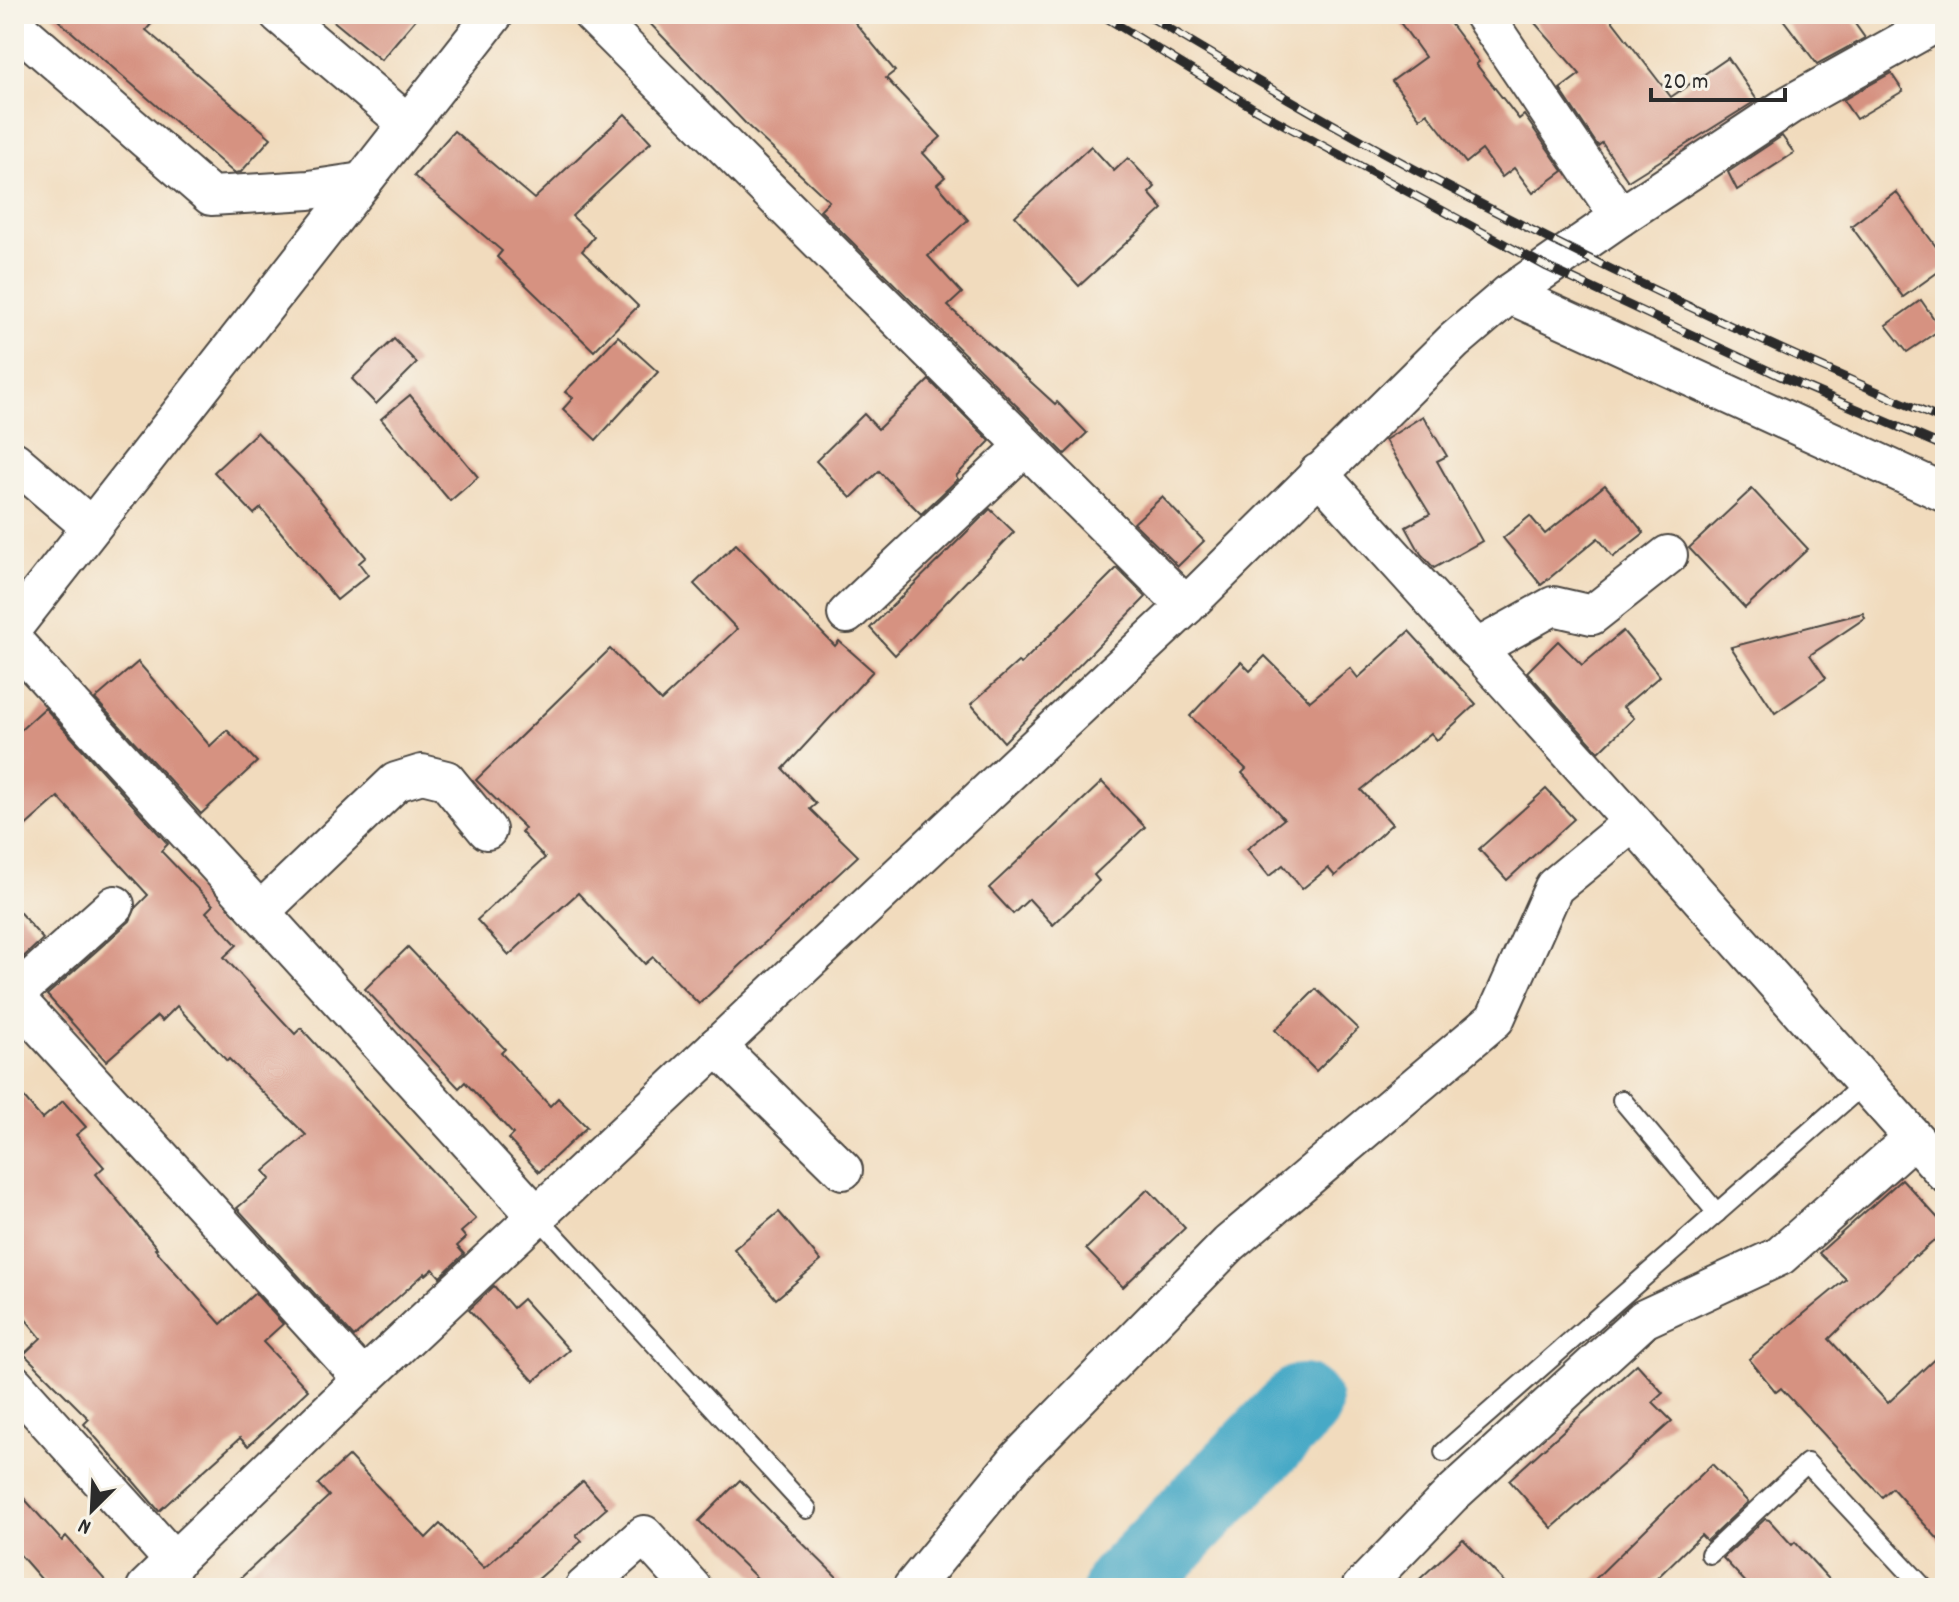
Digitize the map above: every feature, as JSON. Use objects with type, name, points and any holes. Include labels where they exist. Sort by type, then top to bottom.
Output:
[{"type":"street","points":[[279,14],[408,124]]},
{"type":"street","points":[[14,626],[494,14]]},
{"type":"street","points":[[592,14],[1186,606]]},
{"type":"street","points":[[1483,14],[1620,217]]},
{"type":"street","points":[[146,1588],[363,1379],[1186,606],[1454,341],[1509,294],[1791,104],[1945,18]]},
{"type":"street","points":[[14,25],[211,196],[309,190],[362,182]]},
{"type":"street","points":[[1509,294],[1945,493]]},
{"type":"street","points":[[847,614],[1025,446]]},
{"type":"street","points":[[14,461],[90,526]]},
{"type":"street","points":[[1318,473],[1945,1173]]},
{"type":"street","points":[[1476,649],[1553,606],[1592,615],[1668,555]]},
{"type":"street","points":[[14,642],[537,1216]]},
{"type":"street","points":[[261,911],[396,782],[422,774],[446,780],[487,830]]},
{"type":"street","points":[[912,1588],[1017,1460],[1229,1244],[1495,1019],[1554,887],[1633,822]]},
{"type":"street","points":[[115,905],[14,996],[363,1379]]},
{"type":"street","points":[[717,1046],[843,1170]]},
{"type":"street","points":[[1361,1588],[1451,1495],[1644,1319],[1780,1256],[1913,1138]]},
{"type":"street","points":[[14,1384],[175,1562]]},
{"type":"street","points":[[584,1588],[644,1535],[692,1588]]},
{"type":"lane","points":[[1444,1452],[1864,1084]]},
{"type":"lane","points":[[1622,1100],[1717,1213]]},
{"type":"lane","points":[[537,1216],[807,1509]]},
{"type":"lane","points":[[1710,1554],[1807,1463],[1924,1588]]},
{"type":"building","points":[[51,14],[160,14],[146,30],[271,138],[241,172],[234,173]]},
{"type":"building","points":[[325,14],[420,14],[381,60]]},
{"type":"building","points":[[641,14],[848,14],[895,71],[886,78],[941,137],[923,153],[945,177],[937,184],[968,220],[928,256],[962,293],[948,306],[1055,404],[1057,402],[1087,433],[1065,454],[820,210],[829,201],[748,126]]},
{"type":"building","points":[[1394,14],[1443,14],[1479,62],[1476,64],[1519,119],[1524,115],[1563,171],[1533,193],[1514,168],[1502,177],[1482,150],[1466,163],[1427,113],[1420,118],[1392,81],[1425,57]]},
{"type":"building","points":[[1527,14],[1607,14],[1671,97],[1728,58],[1757,100],[1628,181],[1602,143],[1598,146],[1560,89],[1580,74]]},
{"type":"building","points":[[1779,14],[1848,14],[1865,38],[1817,64]]},
{"type":"building","points":[[1891,73],[1903,91],[1856,119],[1843,100]]},
{"type":"building","points":[[625,114],[651,142],[572,216],[594,237],[582,251],[638,306],[594,351],[497,257],[502,251],[414,176],[454,131],[534,199]]},
{"type":"building","points":[[1782,136],[1794,153],[1737,190],[1728,172]]},
{"type":"building","points":[[1091,146],[1114,171],[1128,158],[1155,187],[1149,193],[1163,209],[1079,286],[1015,216]]},
{"type":"building","points":[[1896,192],[1945,259],[1945,267],[1903,297],[1851,226]]},
{"type":"building","points":[[1921,300],[1941,329],[1907,352],[1886,325]]},
{"type":"building","points":[[618,336],[658,372],[596,440],[563,409],[573,398],[565,392]]},
{"type":"building","points":[[394,339],[417,363],[376,404],[352,379]]},
{"type":"building","points":[[929,380],[990,441],[956,476],[958,479],[921,514],[879,471],[851,498],[816,461],[864,414],[878,429]]},
{"type":"building","points":[[410,395],[478,477],[450,501],[381,419]]},
{"type":"building","points":[[1423,416],[1447,456],[1437,461],[1482,541],[1434,568],[1421,554],[1406,527],[1430,514],[1385,440]]},
{"type":"building","points":[[257,432],[304,481],[366,557],[359,563],[368,575],[337,600],[261,508],[254,514],[214,472]]},
{"type":"building","points":[[1605,485],[1644,533],[1613,557],[1598,538],[1541,585],[1503,538],[1530,516],[1545,534]]},
{"type":"building","points":[[1752,489],[1808,549],[1745,608],[1689,548]]},
{"type":"building","points":[[1162,497],[1204,541],[1178,566],[1134,523]]},
{"type":"building","points":[[990,509],[1014,532],[895,655],[870,628]]},
{"type":"building","points":[[736,544],[835,646],[839,641],[873,671],[783,769],[816,804],[810,809],[858,856],[699,1004],[653,957],[645,964],[578,893],[509,955],[477,920],[545,858],[521,832],[525,828],[476,780],[610,649],[661,701],[737,629],[694,584]]},
{"type":"building","points":[[1117,568],[1146,597],[1004,742],[971,704],[1018,662],[1021,664]]},
{"type":"building","points":[[1863,613],[1865,618],[1810,655],[1826,678],[1775,713],[1731,647]]},
{"type":"building","points":[[1409,631],[1476,704],[1437,740],[1431,733],[1361,790],[1392,824],[1335,876],[1328,868],[1302,889],[1283,865],[1269,876],[1247,849],[1284,819],[1242,773],[1246,769],[1190,716],[1241,662],[1250,671],[1265,656],[1310,701],[1350,668],[1358,678]]},
{"type":"building","points":[[1623,631],[1660,676],[1623,707],[1634,718],[1599,752],[1527,672],[1558,641],[1582,665]]},
{"type":"building","points":[[138,662],[210,746],[227,730],[257,762],[201,814],[95,699]]},
{"type":"building","points":[[45,708],[168,844],[161,851],[213,905],[206,912],[237,945],[224,957],[295,1034],[301,1028],[476,1219],[461,1232],[466,1238],[457,1246],[464,1254],[440,1277],[433,1269],[425,1273],[354,1337],[237,1208],[271,1179],[264,1171],[306,1135],[229,1059],[227,1061],[177,1006],[162,1021],[157,1016],[106,1061],[47,995],[130,921],[136,907],[148,895],[58,797],[14,836],[14,736]]},
{"type":"building","points":[[1102,782],[1145,827],[1094,875],[1099,881],[1053,925],[1029,899],[1013,914],[989,888]]},
{"type":"building","points":[[1546,789],[1574,819],[1507,880],[1479,849]]},
{"type":"building","points":[[14,906],[43,939],[18,962],[14,958]]},
{"type":"building","points":[[408,947],[505,1049],[501,1053],[550,1106],[558,1098],[587,1127],[539,1172],[508,1139],[513,1134],[465,1082],[459,1088],[365,989]]},
{"type":"building","points":[[1316,989],[1358,1029],[1316,1071],[1275,1030]]},
{"type":"building","points":[[14,1086],[42,1119],[63,1101],[86,1127],[76,1135],[104,1167],[96,1174],[155,1249],[221,1324],[255,1293],[283,1324],[263,1342],[308,1390],[248,1446],[240,1438],[159,1511],[84,1424],[89,1419],[24,1354],[41,1338],[14,1305]]},
{"type":"building","points":[[1902,1179],[1945,1226],[1945,1231],[1915,1255],[1829,1339],[1888,1403],[1945,1349],[1945,1547],[1892,1488],[1882,1497],[1781,1388],[1776,1392],[1749,1359],[1846,1279],[1819,1253]]},
{"type":"building","points":[[1148,1189],[1185,1228],[1123,1287],[1086,1249]]},
{"type":"building","points":[[779,1212],[821,1261],[776,1299],[734,1249]]},
{"type":"building","points":[[494,1286],[513,1308],[523,1299],[569,1350],[534,1381],[469,1310]]},
{"type":"building","points":[[1637,1364],[1663,1393],[1653,1402],[1672,1421],[1552,1528],[1509,1480]]},
{"type":"building","points":[[349,1456],[426,1538],[440,1524],[484,1568],[583,1481],[607,1508],[576,1535],[582,1541],[528,1588],[230,1588],[329,1496],[318,1484]]},
{"type":"building","points":[[1712,1464],[1748,1502],[1707,1541],[1701,1535],[1647,1588],[1586,1588]]},
{"type":"building","points":[[740,1480],[848,1588],[767,1588],[699,1521]]},
{"type":"building","points":[[14,1487],[62,1541],[66,1536],[112,1588],[49,1588],[14,1548]]},
{"type":"building","points":[[1765,1519],[1792,1545],[1795,1542],[1837,1588],[1751,1588],[1723,1558]]},
{"type":"building","points":[[1463,1539],[1510,1588],[1410,1588]]},
{"type":"waterway","points":[[1123,1588],[1302,1404]]},
{"type":"railway","points":[[1100,14],[1255,109],[1547,267],[1778,375],[1945,447]]},
{"type":"railway","points":[[1145,14],[1325,120],[1497,213],[1687,306],[1945,421]]}]
